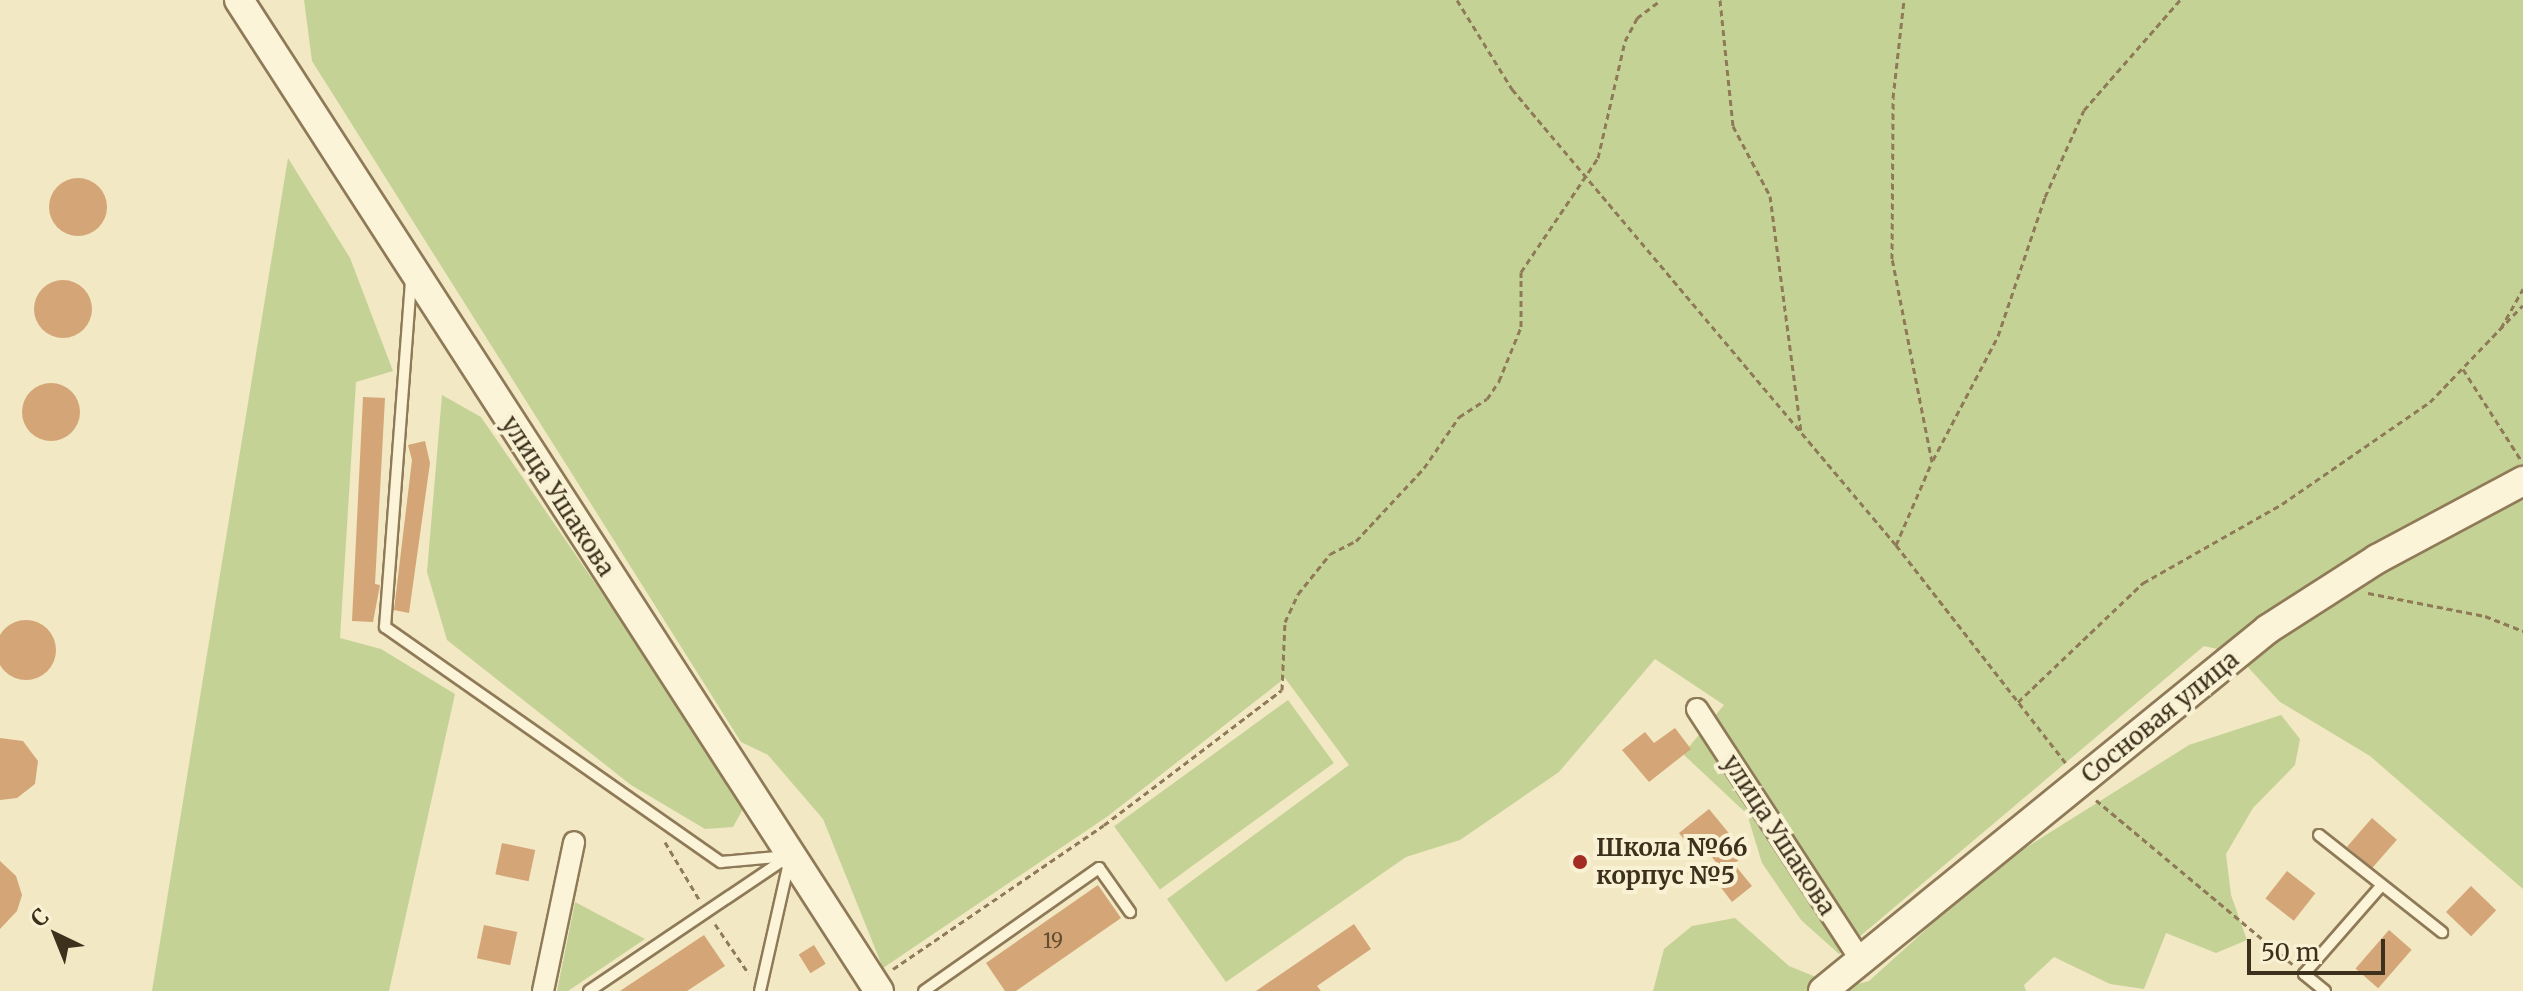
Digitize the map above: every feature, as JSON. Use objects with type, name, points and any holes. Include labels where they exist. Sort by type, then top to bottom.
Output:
[{"type":"main road","name":"улица Ушакова","points":[[239,0],[876,987]]},
{"type":"main road","name":"Сосновая улица","points":[[1823,991],[2268,629],[2336,585],[2523,481]]},
{"type":"street","name":"улица Ушакова","points":[[1697,709],[1861,961]]},
{"type":"street","points":[[543,991],[574,842]]},
{"type":"lane","points":[[412,269],[385,627],[721,862],[790,856]]},
{"type":"lane","points":[[2319,835],[2442,932]]},
{"type":"lane","points":[[589,991],[790,856]]},
{"type":"lane","points":[[760,991],[790,856]]},
{"type":"lane","points":[[924,991],[1099,868],[1130,912]]},
{"type":"lane","points":[[2325,991],[2304,974],[2382,885]]},
{"type":"path","points":[[1457,0],[1512,89],[1896,545],[2080,782],[2114,820],[2304,974]]},
{"type":"path","points":[[876,987],[1104,825],[1282,690],[1285,622],[1298,594],[1330,554],[1356,541],[1424,468],[1459,417],[1487,399],[1521,327],[1521,272],[1587,178],[1606,133],[1625,41],[1637,18],[1661,0]]},
{"type":"path","points":[[1720,0],[1733,126],[1770,196],[1802,435]]},
{"type":"path","points":[[1904,0],[1893,98],[1892,259],[1932,462]]},
{"type":"path","points":[[1896,545],[1932,462],[1998,336],[2045,197],[2084,110],[2180,0]]},
{"type":"path","points":[[2497,335],[2523,289]]},
{"type":"path","points":[[2018,702],[2143,583],[2294,496],[2430,402],[2523,305]]},
{"type":"path","points":[[2463,369],[2523,463]]},
{"type":"path","points":[[2336,585],[2485,616],[2523,631]]},
{"type":"green space","points":[[304,0],[2523,0],[2523,889],[2370,756],[2280,702],[2235,653],[2204,646],[1839,954],[1801,920],[1762,863],[1747,814],[1683,754],[1724,705],[1655,659],[1559,772],[1460,840],[1406,857],[1226,982],[1167,899],[1349,765],[1285,678],[1108,816],[883,968],[823,819],[768,755],[741,742],[312,61]]},
{"type":"green space","points":[[288,158],[350,258],[393,371],[356,382],[340,638],[381,649],[455,694],[389,991],[152,991]]},
{"type":"green space","points":[[442,395],[481,417],[663,682],[743,809],[733,827],[705,829],[631,785],[447,640],[427,572]]},
{"type":"green space","points":[[1288,700],[1334,763],[1160,889],[1114,826]]},
{"type":"green space","points":[[2281,715],[2300,739],[2295,765],[2253,808],[2226,854],[2231,895],[2247,940],[2216,953],[2166,933],[2144,989],[2110,984],[2054,957],[2024,985],[2026,991],[1653,991],[1664,949],[1692,926],[1735,918],[1789,966],[1843,988],[1869,981],[1995,867],[2189,745]]},
{"type":"green space","points":[[575,902],[645,939],[568,991],[557,991]]},
{"type":"building","points":[[78,178],[99,186],[107,207],[99,228],[78,236],[57,228],[49,207],[57,186]]},
{"type":"building","points":[[63,280],[84,288],[92,309],[84,330],[63,338],[42,330],[34,309],[42,288]]},
{"type":"building","points":[[51,383],[72,391],[80,412],[72,433],[51,441],[30,433],[22,412],[30,391]]},
{"type":"building","points":[[363,397],[385,398],[375,584],[380,585],[373,622],[352,621]]},
{"type":"building","points":[[425,441],[430,463],[409,613],[394,610],[412,460],[408,445]]},
{"type":"building","points":[[26,620],[38,622],[47,629],[54,638],[54,662],[47,671],[38,678],[26,680],[14,678],[5,671],[-2,662],[-4,650],[-2,638],[5,629],[14,622]]},
{"type":"building","points":[[1675,728],[1691,749],[1649,782],[1622,750],[1645,732],[1654,743]]},
{"type":"building","points":[[0,738],[23,741],[38,761],[35,784],[17,798],[0,800]]},
{"type":"building","points":[[1709,809],[1746,854],[1734,864],[1752,886],[1732,902],[1712,876],[1721,869],[1703,845],[1694,852],[1679,833]]},
{"type":"building","points":[[2372,818],[2397,840],[2372,868],[2347,847]]},
{"type":"building","points":[[502,843],[535,850],[529,881],[495,874]]},
{"type":"building","points":[[0,861],[16,876],[22,895],[17,911],[0,929]]},
{"type":"building","points":[[2287,871],[2315,893],[2294,921],[2265,899]]},
{"type":"building","points":[[1098,885],[1121,918],[1016,991],[1005,991],[986,963]]},
{"type":"building","points":[[2471,886],[2496,910],[2471,936],[2446,912]]},
{"type":"building","points":[[1354,924],[1371,949],[1317,986],[1321,991],[1256,991]]},
{"type":"building","points":[[484,925],[517,932],[510,965],[477,958]]},
{"type":"building","points":[[2389,930],[2412,950],[2378,988],[2356,968]]},
{"type":"building","points":[[704,935],[725,966],[687,991],[620,991]]},
{"type":"building","points":[[814,945],[826,964],[810,973],[799,955]]},
{"type":"place","name":"Школа №66 корпус №5","points":[[1580,862]]}]
